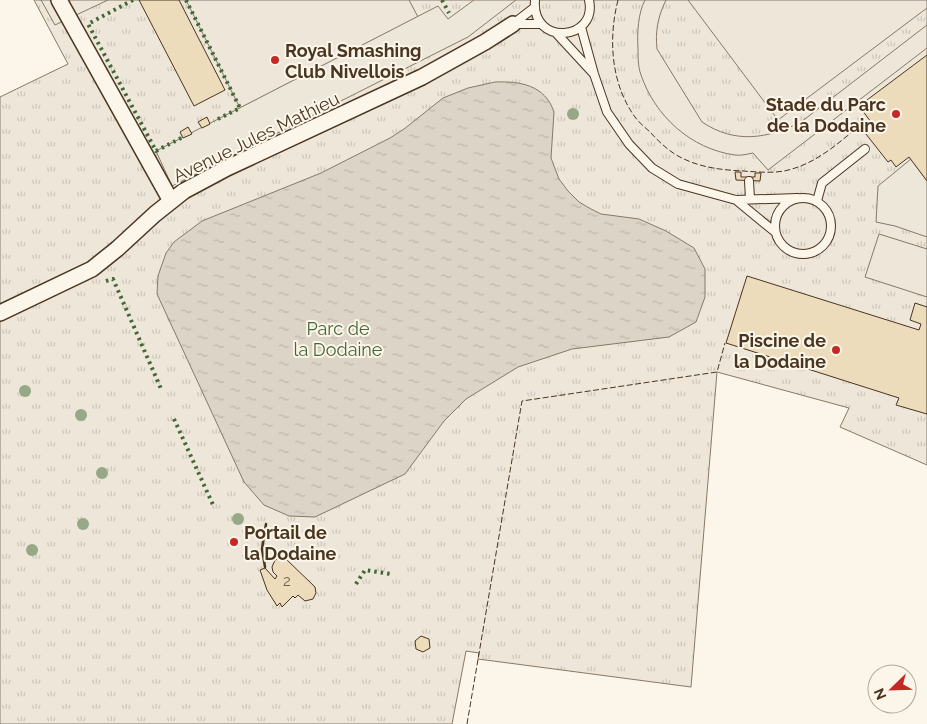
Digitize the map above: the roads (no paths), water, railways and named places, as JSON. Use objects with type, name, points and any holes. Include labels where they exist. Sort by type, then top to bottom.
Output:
[{"type":"street","points":[[59,0],[171,201]]},
{"type":"street","name":"Avenue Jules Mathieu","points":[[0,313],[92,269],[184,191],[227,168],[422,77],[513,24]]},
{"type":"lane","points":[[535,3],[537,16],[541,24],[548,30],[558,34],[567,34],[581,27],[587,19],[590,1]]},
{"type":"lane","points":[[513,24],[535,3]]},
{"type":"lane","points":[[513,24],[541,24]]},
{"type":"lane","points":[[581,27],[594,74],[608,112],[629,144],[652,168],[678,184],[736,200],[808,197],[825,207],[832,223],[831,232],[827,242],[820,249],[805,254],[793,252],[779,241],[775,232],[736,200]]},
{"type":"lane","points":[[558,34],[594,74]]},
{"type":"lane","points":[[817,201],[822,183],[865,149]]},
{"type":"lane","points":[[749,177],[750,199]]},
{"type":"lane","points":[[775,232],[776,216],[781,208],[788,201],[797,198]]},
{"type":"water","points":[[495,82],[514,82],[530,86],[538,90],[550,103],[554,112],[551,158],[559,179],[579,202],[601,214],[639,219],[666,231],[694,248],[705,269],[705,297],[696,322],[669,337],[572,349],[518,367],[466,399],[444,421],[405,474],[315,517],[289,516],[264,505],[244,482],[157,294],[158,276],[166,253],[174,242],[202,221],[321,173],[390,138],[443,98],[468,88]]},
{"type":"place","name":"Royal Smashing Club Nivellois","points":[[275,60]]},
{"type":"place","name":"Stade du Parc de la Dodaine","points":[[896,114]]},
{"type":"place","name":"Piscine de la Dodaine","points":[[836,350]]},
{"type":"place","name":"Portail de la Dodaine","points":[[234,542]]},
{"type":"park label","name":"Parc de la Dodaine","points":[[338,338]]}]
